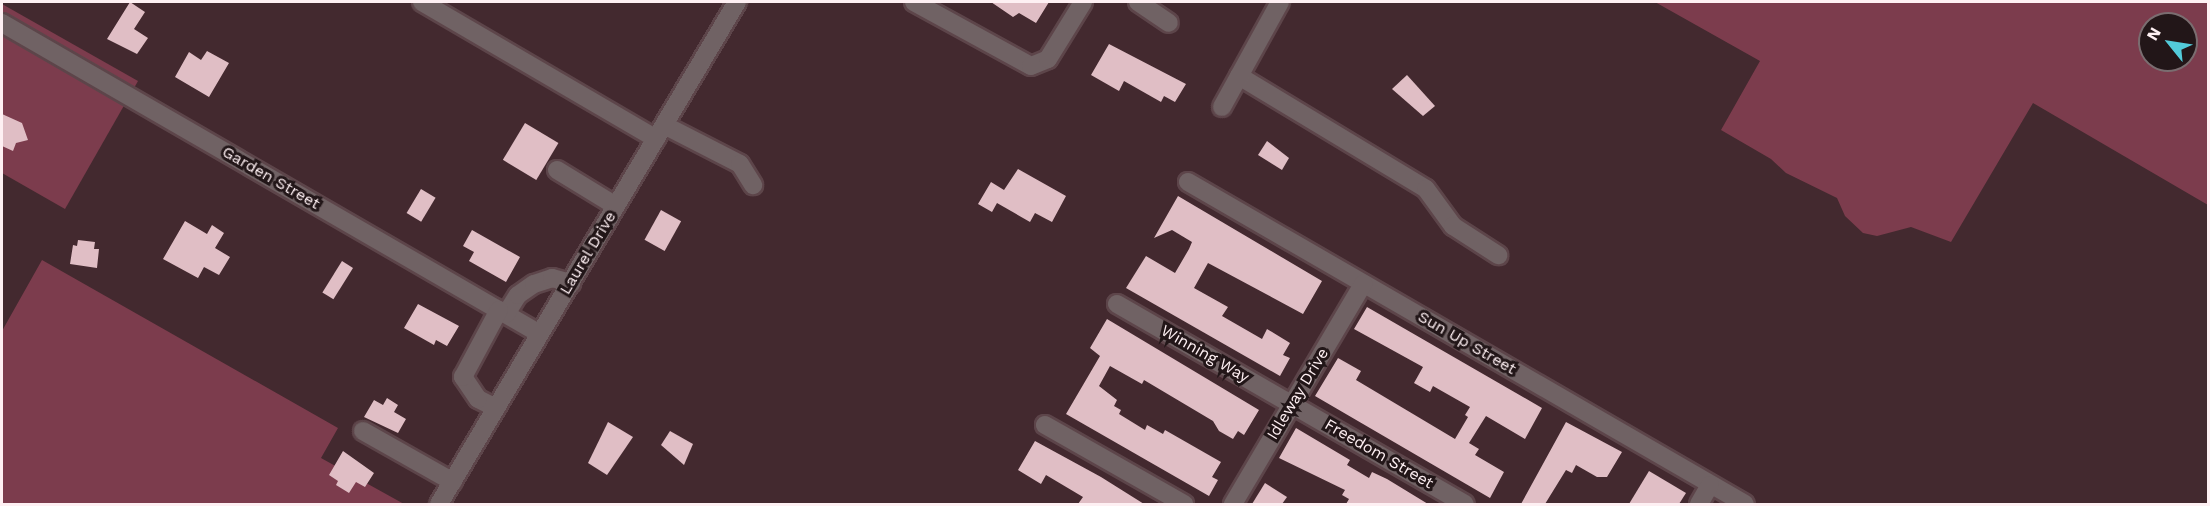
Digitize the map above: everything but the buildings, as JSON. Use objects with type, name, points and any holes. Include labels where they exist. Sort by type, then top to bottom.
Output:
[{"type":"street","points":[[422,2],[660,132],[740,164],[753,185]]},
{"type":"street","name":"Laurel Drive","points":[[439,504],[737,2]]},
{"type":"street","points":[[914,2],[1031,66],[1048,59],[1083,2]]},
{"type":"street","points":[[1138,2],[1169,23]]},
{"type":"street","points":[[1222,107],[1280,2]]},
{"type":"street","name":"Garden Street","points":[[2,23],[540,334]]},
{"type":"street","points":[[1239,76],[1352,148],[1426,189],[1453,226],[1498,255]]},
{"type":"street","points":[[557,170],[616,206]]},
{"type":"street","name":"Sun Up Street","points":[[1188,182],[1745,504]]},
{"type":"street","points":[[496,408],[478,399],[463,378],[502,312],[518,295],[534,284],[552,278],[570,283]]},
{"type":"street","name":"Idleway Drive","points":[[1233,504],[1363,284]]},
{"type":"street","name":"Winning Way","points":[[1117,304],[1293,404]]},
{"type":"street","name":"Freedom Street","points":[[1293,404],[1465,504]]},
{"type":"street","points":[[1045,424],[1184,504]]},
{"type":"street","points":[[363,431],[453,482]]},
{"type":"street","points":[[1699,504],[1710,485]]},
{"type":"shaded area","points":[[1655,2],[2208,2],[2208,205],[2033,103],[1951,242],[1911,227],[1877,236],[1863,233],[1845,216],[1837,198],[1786,173],[1771,159],[1721,130],[1760,61]]},
{"type":"shaded area","points":[[2,4],[138,81],[65,209],[2,173]]},
{"type":"shaded area","points":[[42,260],[338,428],[321,458],[404,504],[2,504],[2,331]]}]
